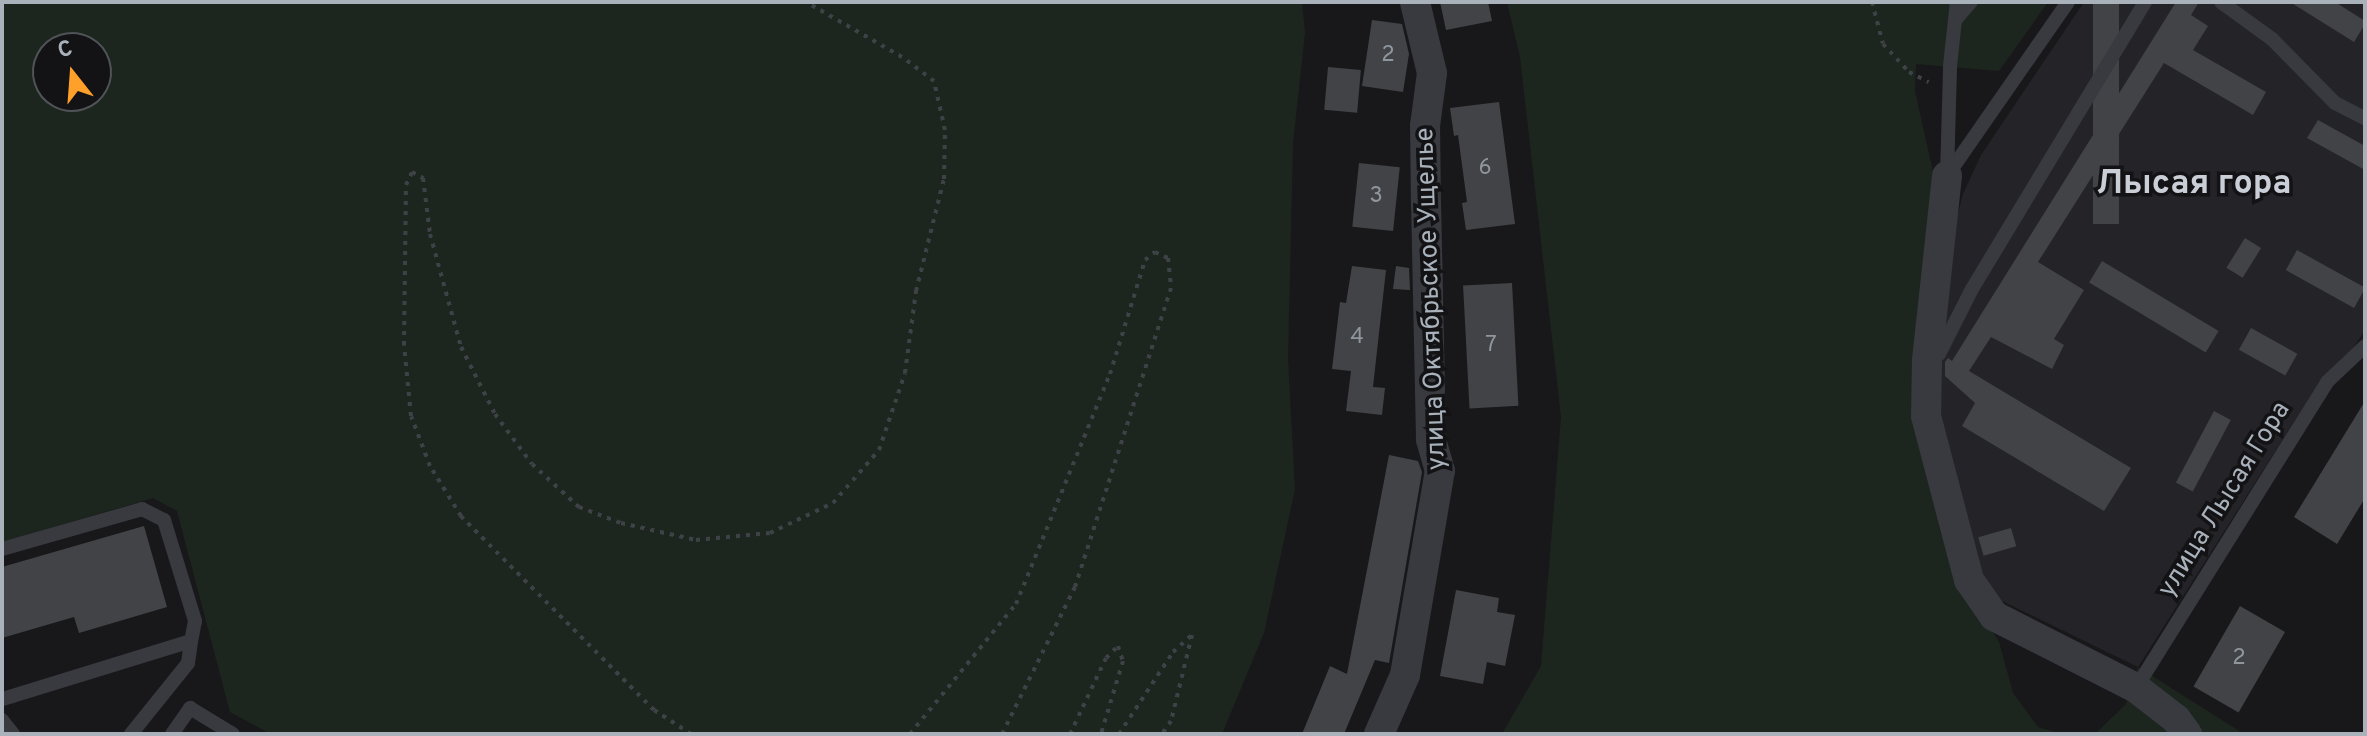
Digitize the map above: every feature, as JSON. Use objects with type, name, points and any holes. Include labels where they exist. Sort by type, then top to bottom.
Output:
[{"type":"street","name":"улица Октябрьское Ущелье","points":[[1379,734],[1405,675],[1440,471],[1431,439],[1425,158],[1425,126],[1432,73],[1415,2]]},
{"type":"street","points":[[1947,176],[1927,361],[1926,416],[1969,580],[1994,616],[2136,688],[2176,719],[2187,734]]},
{"type":"lane","points":[[1947,176],[1957,2]]},
{"type":"lane","points":[[1956,19],[1971,2]]},
{"type":"lane","points":[[1947,176],[2068,2]]},
{"type":"lane","points":[[1927,361],[1939,354],[1972,289],[2145,2]]},
{"type":"lane","points":[[2221,2],[2272,39],[2335,103],[2364,117]]},
{"type":"lane","name":"улица Лысая Гора","points":[[2136,688],[2327,382],[2365,346]]},
{"type":"lane","points":[[2,549],[142,509],[164,520],[195,621],[188,663],[131,734]]},
{"type":"lane","points":[[2,699],[191,641]]},
{"type":"lane","points":[[172,734],[190,708],[233,734]]},
{"type":"lane","points":[[2,720],[13,734]]},
{"type":"path","points":[[691,734],[654,710],[461,516],[430,466],[411,416],[404,345],[406,185],[412,172],[423,178],[430,234],[461,347],[495,414],[532,464],[579,507],[621,523],[696,540],[770,533],[833,503],[879,450],[905,373],[916,291],[944,179],[945,130],[934,81],[902,57],[806,2]]},
{"type":"path","points":[[1872,2],[1883,44],[1909,72],[1950,91]]},
{"type":"path","points":[[910,734],[1016,604],[1110,374],[1145,260],[1155,252],[1168,258],[1171,288],[1157,333],[1075,587],[1002,734]]},
{"type":"path","points":[[1119,734],[1173,652],[1192,635],[1171,721],[1162,734]]},
{"type":"path","points":[[1070,734],[1106,658],[1118,646],[1123,661],[1101,734]]},
{"type":"shaded area","points":[[2,2],[1302,2],[1305,33],[1293,143],[1288,359],[1295,489],[1264,633],[1222,734],[271,734],[230,712],[177,511],[153,498],[2,542]]},
{"type":"shaded area","points":[[1507,2],[2048,2],[1999,71],[1916,64],[1915,91],[1933,172],[1915,414],[1962,584],[1999,642],[2013,693],[2038,727],[2061,734],[1502,734],[1541,666],[1561,417],[1520,57]]},
{"type":"shaded area","points":[[2084,2],[2365,2],[2365,330],[2353,348],[2321,379],[2138,667],[1988,594],[1937,422],[1950,244],[1963,194],[1981,155]]},
{"type":"shaded area","points":[[2138,667],[2244,734],[2095,734],[2126,704]]},
{"type":"building","points":[[1440,2],[1488,2],[1492,21],[1446,30]]},
{"type":"building","points":[[2093,2],[2119,2],[2119,224],[2093,224]]},
{"type":"building","points":[[2176,2],[2199,2],[2191,15],[2208,26],[2193,50],[2266,92],[2253,115],[2164,63],[2038,262],[2084,290],[2054,339],[2064,345],[2052,369],[1991,337],[1969,371],[2131,468],[2104,511],[1962,426],[1975,403],[1945,376],[1945,362],[1948,358],[1952,361]]},
{"type":"building","points":[[2290,2],[2335,2],[2365,21],[2365,24],[2354,42]]},
{"type":"building","points":[[1372,20],[1402,24],[1409,54],[1403,92],[1362,86]]},
{"type":"building","points":[[1328,67],[1361,70],[1357,113],[1324,110]]},
{"type":"building","points":[[1499,102],[1515,224],[1466,230],[1462,203],[1467,202],[1458,135],[1454,136],[1450,108]]},
{"type":"building","points":[[2318,120],[2365,146],[2365,170],[2307,138]]},
{"type":"building","points":[[1359,163],[1400,167],[1393,231],[1352,227]]},
{"type":"building","points":[[2245,238],[2261,248],[2243,278],[2226,268]]},
{"type":"building","points":[[2297,250],[2365,288],[2354,308],[2286,270]]},
{"type":"building","points":[[2102,261],[2219,331],[2206,352],[2089,282]]},
{"type":"building","points":[[1352,266],[1386,270],[1373,387],[1385,388],[1382,415],[1346,411],[1351,371],[1332,369],[1340,302],[1346,303]]},
{"type":"building","points":[[1396,266],[1409,268],[1410,290],[1393,289]]},
{"type":"building","points":[[1512,283],[1518,406],[1470,408],[1463,286]]},
{"type":"building","points":[[2251,328],[2297,354],[2285,376],[2239,350]]},
{"type":"building","points":[[2365,401],[2365,498],[2337,544],[2294,517]]},
{"type":"building","points":[[2214,411],[2231,420],[2193,491],[2176,483]]},
{"type":"building","points":[[1389,455],[1418,461],[1422,472],[1389,663],[1375,660],[1344,734],[1302,734],[1330,666],[1347,674]]},
{"type":"building","points":[[144,526],[167,607],[79,633],[74,617],[2,638],[2,567]]},
{"type":"building","points":[[2011,528],[2016,546],[1984,556],[1978,537]]},
{"type":"building","points":[[1456,590],[1499,598],[1497,612],[1515,615],[1505,666],[1487,662],[1483,684],[1440,676]]},
{"type":"building","points":[[2240,606],[2285,632],[2239,713],[2194,687]]},
{"type":"district","name":"Лысая гора","points":[[2194,185]]}]
